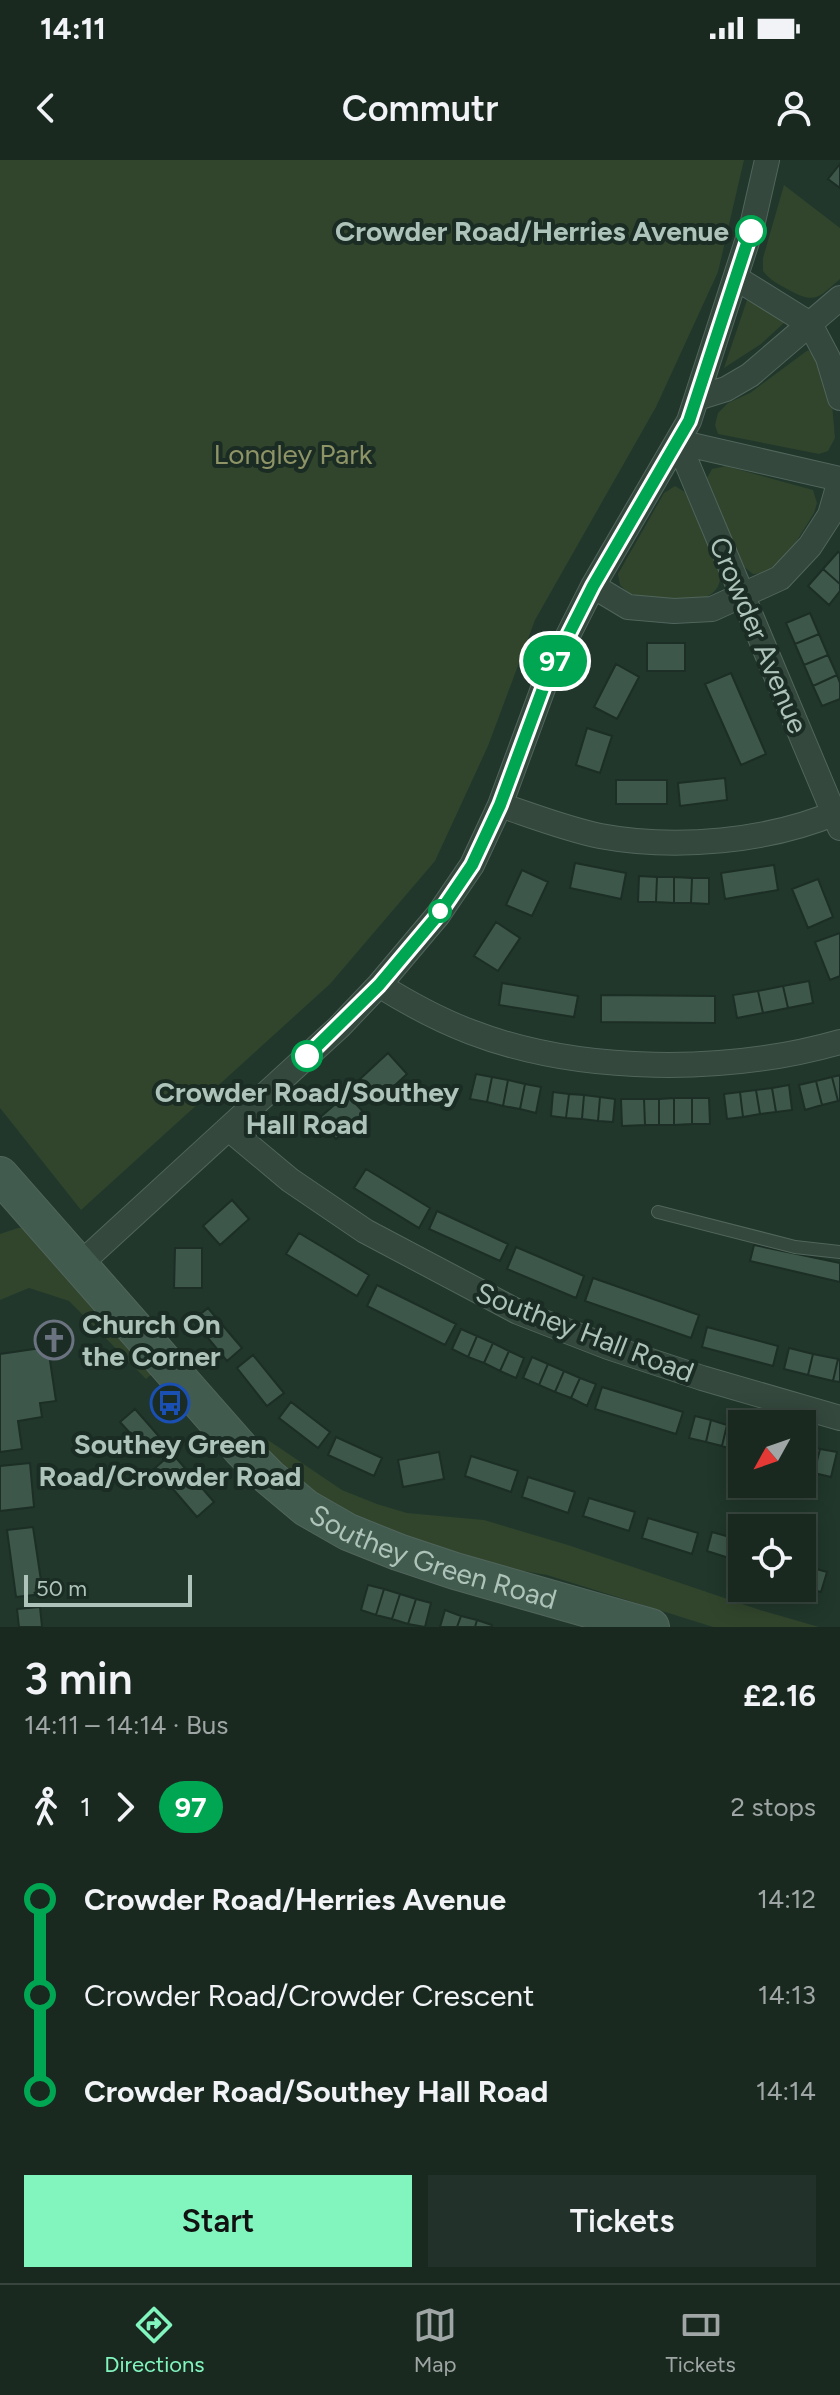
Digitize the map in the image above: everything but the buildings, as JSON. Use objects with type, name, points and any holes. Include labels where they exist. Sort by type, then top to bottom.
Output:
[{"type":"street","points":[[78,1266],[339,1027],[438,915],[472,865],[500,805],[548,675],[593,586],[678,442],[697,398],[752,226],[767,160]]},
{"type":"street","points":[[736,278],[810,324],[828,358],[840,398]]},
{"type":"street","points":[[697,398],[726,389],[750,375],[840,298]]},
{"type":"street","points":[[593,586],[628,607],[674,611],[712,609],[780,578],[810,546],[830,515],[840,480],[678,442]]},
{"type":"street","name":"Crowder Avenue","points":[[678,442],[838,818]]},
{"type":"street","points":[[500,805],[563,827],[602,836],[697,842],[754,835],[838,818]]},
{"type":"street","points":[[379,985],[416,1008],[472,1033],[523,1049],[576,1058],[626,1064],[694,1064],[758,1058],[840,1042]]},
{"type":"street","name":"Southey Hall Road","points":[[229,1129],[290,1180],[365,1231],[518,1312],[608,1347],[702,1378],[840,1418]]},
{"type":"street","name":"Southey Green Road","points":[[5,1191],[78,1266],[241,1449],[306,1508],[348,1532],[398,1552],[651,1627]]},
{"type":"lane","points":[[658,1212],[795,1247],[840,1252]]},
{"type":"green space","name":"Longley Park","points":[[0,160],[744,160],[718,272],[656,407],[535,620],[488,746],[435,861],[330,984],[81,1210],[0,1108]]},
{"type":"green space","points":[[784,185],[840,228],[840,279],[817,297],[798,295],[774,282],[763,271],[763,258]]},
{"type":"green space","points":[[747,300],[785,322],[761,344],[724,368]]},
{"type":"green space","points":[[808,350],[818,358],[832,404],[835,438],[828,451],[819,454],[718,434],[715,425],[718,413],[728,403],[750,393]]},
{"type":"green space","points":[[726,466],[813,490],[817,503],[814,513],[793,547],[767,573],[753,574],[743,566],[707,478],[712,469]]},
{"type":"green space","points":[[675,486],[685,492],[711,549],[720,577],[717,588],[709,596],[682,602],[639,597],[620,585],[618,574],[664,493]]},
{"type":"green space","points":[[42,1224],[164,1364],[146,1379],[69,1301],[29,1288],[0,1300],[0,1234]]},
{"type":"green space","points":[[265,1438],[342,1490],[377,1504],[407,1513],[484,1520],[568,1545],[728,1599],[728,1602],[819,1627],[713,1627],[547,1575],[463,1561],[328,1505],[256,1445]]},
{"type":"bus line","name":"97","points":[[307,1056],[379,985],[438,915],[472,865],[500,805],[548,675],[593,586],[689,421],[751,231]]},
{"type":"place","name":"Crowder Road/Herries Avenue","points":[[751,231]]},
{"type":"place","name":"Crowder Road/Southey Hall Road","points":[[307,1056]]},
{"type":"place","name":"Church On the Corner","points":[[54,1340]]},
{"type":"place","name":"Southey Green Road/Crowder Road","points":[[170,1403]]}]
